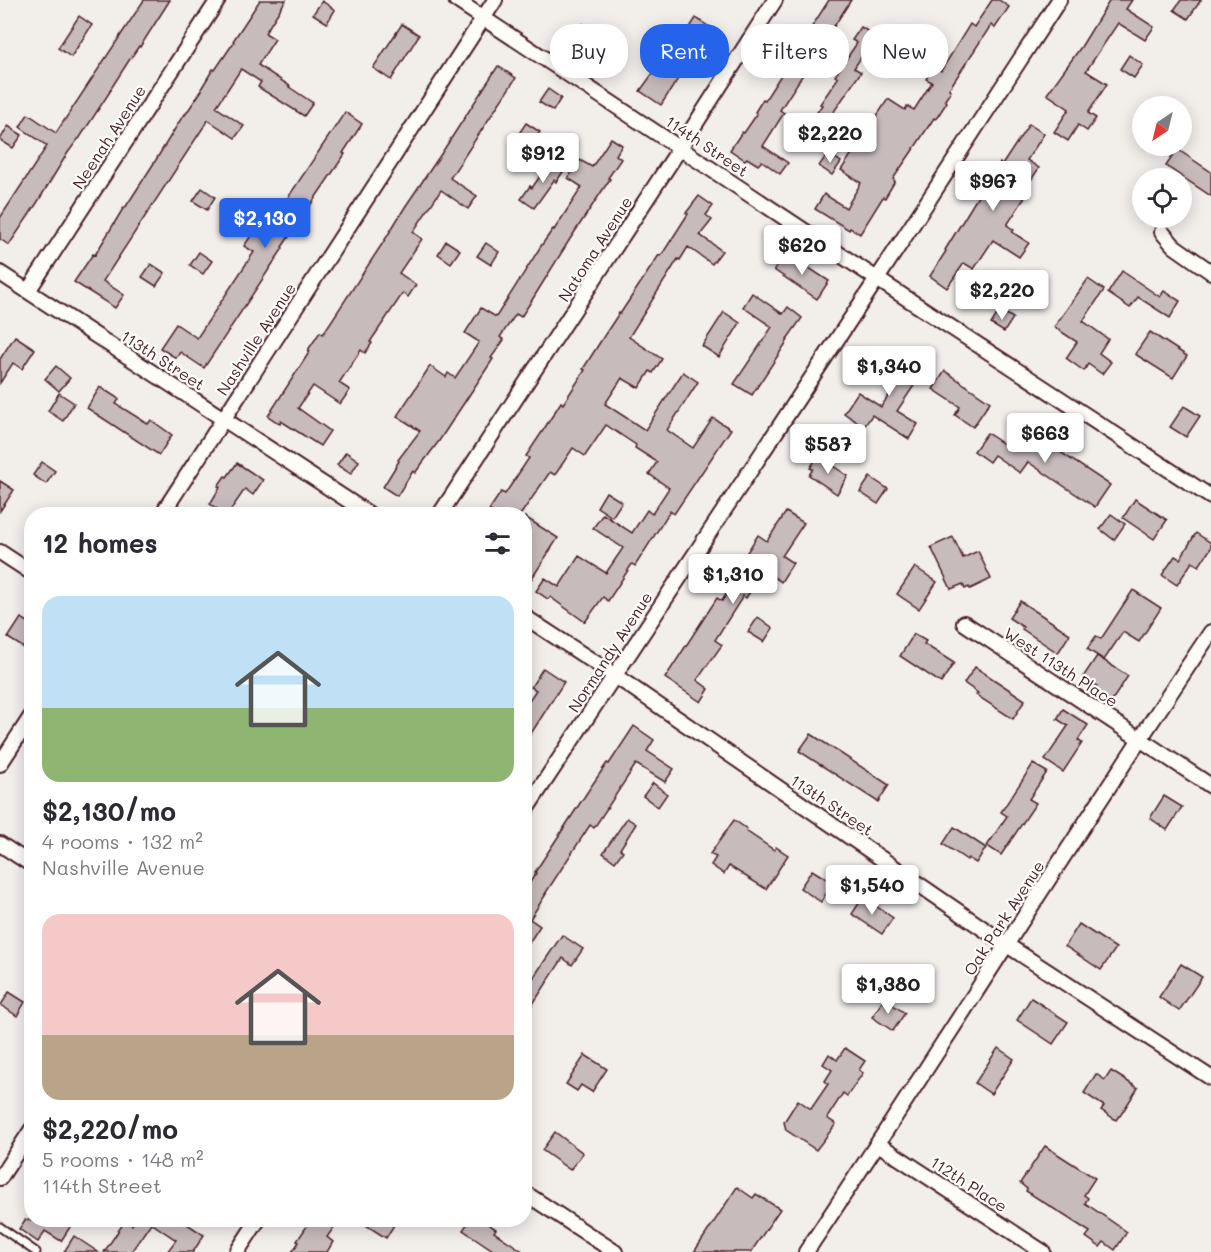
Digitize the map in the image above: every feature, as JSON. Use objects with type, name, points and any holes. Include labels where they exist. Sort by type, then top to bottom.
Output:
[{"type":"street","name":"Neenah Avenue","points":[[28,291],[218,0]]},
{"type":"street","name":"114th Street","points":[[456,0],[1211,497]]},
{"type":"street","name":"Nashville Avenue","points":[[167,507],[495,0]]},
{"type":"street","name":"Natoma Avenue","points":[[445,507],[775,0]]},
{"type":"street","name":"Normandy Avenue","points":[[532,800],[1059,0]]},
{"type":"street","points":[[1162,232],[1174,246],[1211,272]]},
{"type":"street","name":"113th Street","points":[[0,273],[358,507]]},
{"type":"street","points":[[0,552],[24,568]]},
{"type":"street","name":"113th Street","points":[[532,622],[614,675],[1007,945],[1211,1078]]},
{"type":"street","name":"West 113th Place","points":[[964,623],[1211,786]]},
{"type":"street","name":"Oak Park Avenue","points":[[806,1252],[1211,632]]},
{"type":"street","points":[[0,764],[24,728]]},
{"type":"street","points":[[0,844],[24,860]]},
{"type":"street","points":[[0,1178],[24,1141]]},
{"type":"street","name":"112th Place","points":[[878,1144],[1043,1252]]},
{"type":"street","points":[[532,1198],[615,1252]]},
{"type":"street","points":[[237,1252],[253,1227]]},
{"type":"lane","points":[[0,1227],[36,1252]]},
{"type":"building","points":[[144,0],[170,0],[9,245],[0,239],[0,218],[47,146],[20,127],[28,114],[56,133]]},
{"type":"building","points":[[260,0],[286,0],[265,33],[275,39],[258,65],[313,103],[304,116],[258,87],[261,82],[241,69],[216,107],[244,126],[235,138],[208,120],[103,281],[124,295],[115,308],[74,282],[93,254],[95,255],[184,114],[202,90],[213,69],[215,70]]},
{"type":"building","points":[[829,0],[851,0],[836,24],[814,24]]},
{"type":"building","points":[[992,0],[999,0],[1009,7],[995,28],[991,25],[949,89],[951,91],[945,100],[947,102],[893,179],[895,181],[885,198],[883,197],[860,234],[850,228],[849,230],[815,209],[824,194],[846,208],[861,183],[841,170],[888,99],[905,110],[907,106],[914,110],[932,82],[927,78],[948,78],[948,60],[970,24],[974,27]]},
{"type":"building","points":[[1110,0],[1132,0],[1126,9],[1154,27],[1145,40],[1118,23],[1086,71],[1107,84],[1088,113],[1096,118],[1087,131],[1078,125],[1068,141],[1054,132],[1069,109],[1047,94],[1081,47]]},
{"type":"building","points":[[1181,0],[1201,0],[1188,19],[1174,10]]},
{"type":"building","points":[[322,1],[335,10],[327,23],[313,14]]},
{"type":"building","points":[[79,16],[92,25],[71,57],[58,48]]},
{"type":"building","points":[[696,18],[705,24],[692,24]]},
{"type":"building","points":[[402,24],[419,35],[391,80],[373,68]]},
{"type":"building","points":[[861,27],[861,57],[854,68],[861,72],[822,129],[827,132],[817,147],[801,136],[838,78],[849,78],[849,55],[857,43],[852,40]]},
{"type":"building","points":[[1129,55],[1143,65],[1134,78],[1120,69]]},
{"type":"building","points":[[498,66],[516,78],[450,178],[477,196],[468,209],[441,190],[413,232],[422,239],[399,273],[416,285],[408,297],[403,293],[365,353],[361,350],[339,383],[350,390],[340,404],[313,386],[298,408],[330,431],[320,446],[281,421],[280,424],[268,416],[310,351],[308,350],[320,332],[323,334]]},
{"type":"building","points":[[649,78],[679,78],[661,105],[640,91]]},
{"type":"building","points":[[779,78],[801,78],[780,110],[784,113],[763,146],[788,163],[780,174],[762,161],[758,165],[730,150],[757,114],[755,112],[763,99],[765,100]]},
{"type":"building","points":[[548,89],[561,98],[553,111],[539,102]]},
{"type":"building","points":[[345,112],[362,124],[343,153],[345,154],[204,368],[180,352],[176,358],[160,348],[176,324],[197,338],[254,252],[244,246],[255,230],[263,235]]},
{"type":"building","points":[[526,123],[540,132],[531,144],[518,135]]},
{"type":"building","points":[[1029,124],[1044,134],[1027,160],[1039,168],[1023,192],[1027,194],[1007,225],[1014,230],[1012,232],[1029,243],[1019,257],[993,240],[974,269],[964,263],[947,288],[930,276],[983,188],[1000,163],[1002,165]]},
{"type":"building","points":[[8,126],[22,135],[13,148],[0,140]]},
{"type":"building","points":[[611,138],[622,145],[616,155],[621,159],[608,178],[610,179],[521,317],[516,314],[500,337],[504,340],[491,358],[493,359],[439,441],[415,473],[413,471],[397,496],[383,487],[398,460],[420,431],[397,416],[430,366],[446,377],[448,373],[455,378],[479,342],[465,333],[481,308],[496,317],[582,187],[568,178],[580,160],[592,167]]},
{"type":"building","points":[[828,153],[841,162],[832,175],[819,166]]},
{"type":"building","points":[[1172,156],[1187,156],[1211,172],[1211,196],[1192,183],[1192,168],[1166,166]]},
{"type":"building","points":[[551,160],[565,169],[534,208],[521,199],[530,186],[532,188]]},
{"type":"building","points":[[202,188],[215,197],[207,210],[193,201]]},
{"type":"building","points":[[699,196],[713,206],[706,215],[712,220],[700,235],[722,251],[712,264],[688,247],[680,260],[678,259],[629,337],[662,359],[653,373],[650,371],[639,388],[622,378],[605,404],[645,430],[683,372],[698,382],[667,430],[693,448],[713,418],[731,429],[674,514],[670,511],[635,566],[632,564],[608,601],[603,597],[585,622],[550,597],[548,599],[536,591],[545,578],[559,587],[579,556],[606,573],[623,548],[593,528],[603,514],[632,533],[647,510],[652,514],[669,488],[649,474],[657,462],[606,425],[585,456],[573,448],[555,475],[550,472],[526,507],[491,507],[501,492],[505,494],[529,458],[526,456],[561,402],[563,404],[619,313],[659,255],[661,256],[688,214],[686,213]]},
{"type":"building","points":[[446,241],[460,250],[451,263],[438,254]]},
{"type":"building","points":[[486,243],[499,252],[491,265],[477,256]]},
{"type":"building","points":[[199,252],[212,261],[203,274],[190,265]]},
{"type":"building","points":[[786,253],[829,281],[817,299],[774,270]]},
{"type":"building","points":[[151,264],[165,273],[156,286],[142,277]]},
{"type":"building","points":[[1122,271],[1160,297],[1164,291],[1180,301],[1170,318],[1138,297],[1130,308],[1108,293]]},
{"type":"building","points":[[1088,279],[1104,290],[1083,321],[1108,339],[1099,353],[1111,362],[1102,374],[1088,364],[1084,371],[1066,358],[1077,342],[1054,327]]},
{"type":"building","points":[[752,293],[783,314],[788,307],[802,318],[752,395],[734,384],[772,327],[743,307]]},
{"type":"building","points":[[1000,310],[1013,318],[1004,332],[991,324]]},
{"type":"building","points":[[724,312],[740,323],[719,357],[702,346]]},
{"type":"building","points":[[1150,332],[1187,356],[1173,378],[1135,354]]},
{"type":"building","points":[[15,336],[35,349],[22,369],[13,363],[0,383],[0,359]]},
{"type":"building","points":[[888,347],[912,362],[909,367],[921,375],[897,411],[918,424],[909,439],[872,415],[864,427],[844,413],[858,392],[881,407],[899,380],[876,364]]},
{"type":"building","points":[[56,366],[70,378],[59,391],[45,379]]},
{"type":"building","points":[[945,371],[990,402],[973,427],[955,415],[960,407],[933,389]]},
{"type":"building","points":[[100,387],[119,399],[116,404],[148,424],[151,420],[172,435],[159,455],[87,408]]},
{"type":"building","points":[[59,393],[74,403],[63,421],[48,411]]},
{"type":"building","points":[[1184,406],[1200,416],[1186,437],[1170,427]]},
{"type":"building","points":[[1027,427],[1044,438],[1042,440],[1110,485],[1095,507],[1028,462],[1020,473],[994,455],[989,462],[974,451],[987,433],[1011,449]]},
{"type":"building","points":[[346,452],[359,461],[351,474],[337,465]]},
{"type":"building","points":[[818,456],[848,476],[837,494],[809,475],[813,469],[810,468]]},
{"type":"building","points":[[42,462],[55,471],[46,484],[33,475]]},
{"type":"building","points":[[237,463],[263,480],[253,495],[245,489],[233,507],[214,507],[210,504],[220,487],[218,486],[225,476],[227,477]]},
{"type":"building","points":[[870,477],[888,489],[878,504],[860,492]]},
{"type":"building","points":[[0,481],[14,490],[0,511]]},
{"type":"building","points":[[606,492],[622,502],[612,517],[597,507]]},
{"type":"building","points":[[1135,499],[1167,520],[1154,539],[1123,518]]},
{"type":"building","points":[[786,512],[804,523],[782,556],[793,563],[781,582],[764,570],[746,598],[743,596],[715,640],[722,645],[697,680],[709,689],[701,702],[665,678],[717,598],[722,601],[748,560],[744,557],[758,535],[767,541]]},
{"type":"building","points":[[1111,514],[1125,524],[1114,540],[1100,529]]},
{"type":"building","points":[[532,521],[558,538],[532,578]]},
{"type":"building","points":[[1196,533],[1211,543],[1211,548],[1199,566],[1192,562],[1177,585],[1162,575],[1175,556],[1180,559]]},
{"type":"building","points":[[953,537],[963,558],[978,551],[991,579],[970,589],[969,587],[965,589],[963,584],[951,589],[931,547]]},
{"type":"building","points":[[915,567],[937,582],[919,609],[897,594]]},
{"type":"building","points":[[1133,590],[1161,608],[1139,642],[1123,632],[1104,660],[1087,649],[1096,636],[1101,639]]},
{"type":"building","points":[[1020,601],[1070,634],[1058,653],[1009,618]]},
{"type":"building","points":[[758,617],[773,628],[764,642],[748,632]]},
{"type":"building","points":[[21,618],[24,620],[24,648],[8,638]]},
{"type":"building","points":[[914,634],[926,641],[924,644],[954,663],[941,683],[900,656]]},
{"type":"building","points":[[1097,656],[1128,676],[1111,702],[1094,691],[1097,686],[1083,677]]},
{"type":"building","points":[[975,667],[1025,700],[1013,719],[976,695],[978,693],[964,683]]},
{"type":"building","points":[[543,668],[564,682],[532,732],[532,696],[536,690],[532,685]]},
{"type":"building","points":[[1063,709],[1088,725],[1078,740],[1082,743],[1063,772],[1045,760],[1068,726],[1057,719]]},
{"type":"building","points":[[634,726],[654,740],[647,751],[674,769],[665,782],[636,764],[594,828],[590,825],[532,916],[532,879],[535,872],[607,763],[609,764]]},
{"type":"building","points":[[811,734],[889,785],[878,802],[799,751]]},
{"type":"building","points":[[1033,764],[1047,772],[1029,799],[1036,803],[1001,855],[987,846],[1007,816],[1001,812]]},
{"type":"building","points":[[653,783],[667,794],[658,807],[643,796]]},
{"type":"building","points":[[1164,796],[1182,807],[1167,830],[1150,818]]},
{"type":"building","points":[[627,818],[636,824],[620,849],[623,851],[615,862],[603,853]]},
{"type":"building","points":[[734,820],[774,850],[776,847],[788,855],[766,889],[729,866],[724,874],[711,865],[716,857],[710,854]]},
{"type":"building","points":[[954,827],[986,848],[976,863],[968,858],[967,860],[943,844]]},
{"type":"building","points":[[812,870],[833,883],[821,902],[800,888]]},
{"type":"building","points":[[863,897],[893,918],[882,934],[852,914]]},
{"type":"building","points":[[532,920],[540,926],[532,938]]},
{"type":"building","points":[[1079,924],[1116,948],[1101,970],[1065,946]]},
{"type":"building","points":[[562,935],[583,949],[572,965],[563,958],[532,1005],[532,980]]},
{"type":"building","points":[[1181,964],[1202,977],[1179,1011],[1159,997]]},
{"type":"building","points":[[9,992],[24,1001],[17,1016],[1,1005]]},
{"type":"building","points":[[1031,998],[1068,1022],[1053,1044],[1017,1020]]},
{"type":"building","points":[[884,999],[905,1013],[893,1031],[872,1017]]},
{"type":"building","points":[[845,1048],[865,1061],[859,1070],[863,1073],[847,1096],[843,1093],[827,1118],[836,1124],[816,1150],[786,1130],[784,1122],[798,1100],[811,1109],[828,1084],[825,1081],[832,1070],[823,1064],[829,1054],[837,1060]]},
{"type":"building","points":[[998,1048],[1014,1059],[991,1094],[975,1083]]},
{"type":"building","points":[[585,1055],[607,1069],[592,1092],[581,1085],[577,1091],[566,1084]]},
{"type":"building","points":[[1111,1071],[1138,1088],[1116,1120],[1101,1110],[1104,1106],[1084,1093],[1096,1074],[1105,1080]]},
{"type":"building","points":[[555,1132],[583,1153],[570,1170],[542,1150]]},
{"type":"building","points":[[1045,1146],[1095,1178],[1084,1195],[1088,1198],[1085,1203],[1127,1232],[1115,1250],[1104,1242],[1100,1247],[1086,1237],[1090,1232],[1026,1191],[1027,1189],[1020,1183]]},
{"type":"building","points":[[737,1187],[753,1198],[756,1194],[780,1209],[751,1252],[694,1252]]},
{"type":"building","points":[[24,1222],[24,1227],[70,1227],[61,1241],[45,1231],[38,1242],[19,1229]]},
{"type":"building","points":[[121,1227],[148,1227],[131,1252],[104,1252]]},
{"type":"building","points":[[157,1227],[192,1227],[204,1235],[193,1252],[167,1252],[176,1240]]},
{"type":"building","points":[[306,1227],[334,1227],[327,1237],[333,1242],[327,1252],[292,1252],[299,1242],[297,1241]]},
{"type":"building","points":[[369,1227],[393,1227],[386,1238]]},
{"type":"building","points":[[465,1227],[493,1227],[496,1229],[494,1232],[524,1252],[496,1252],[463,1230]]},
{"type":"building","points":[[74,1236],[98,1252],[64,1252]]}]
